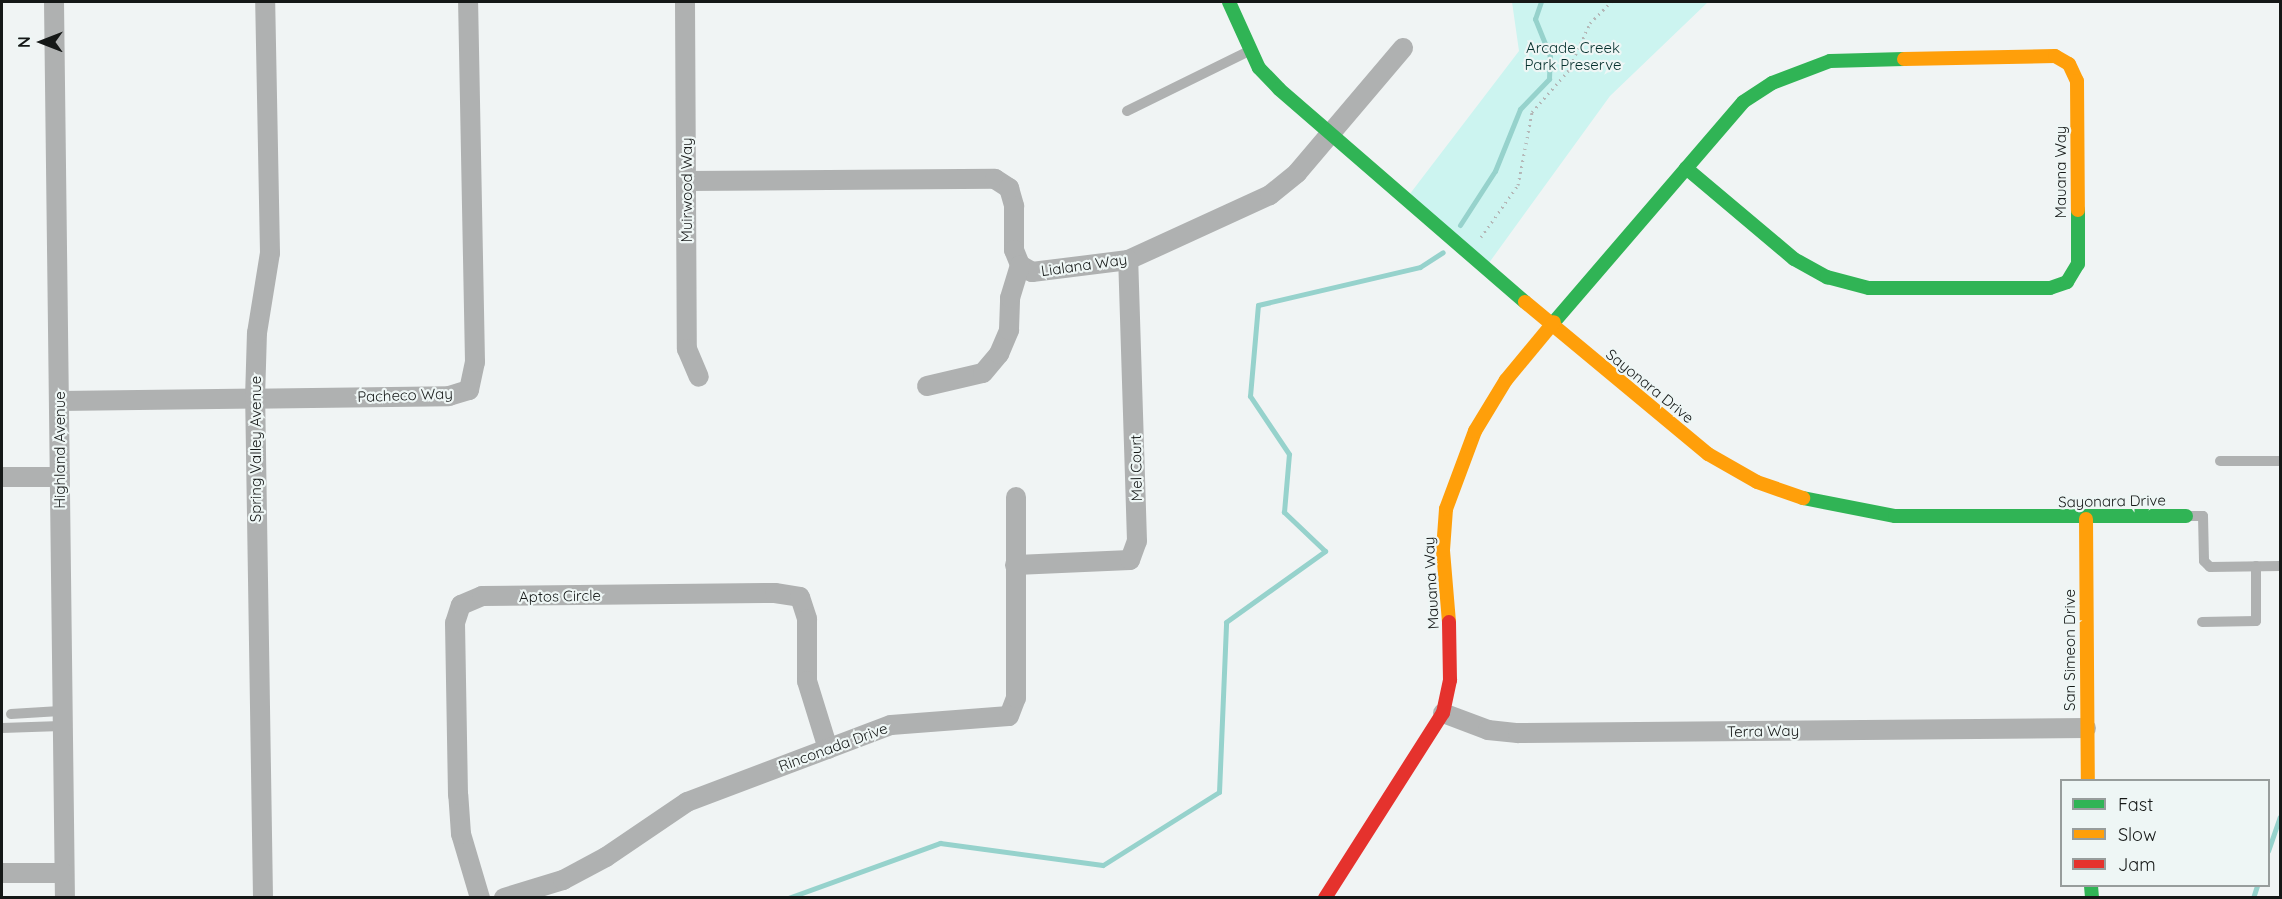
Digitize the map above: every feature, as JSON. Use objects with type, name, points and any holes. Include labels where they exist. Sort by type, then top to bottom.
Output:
[{"type":"street","name":"Highland Avenue","points":[[54,2],[60,401],[60,718],[65,897]]},
{"type":"street","name":"Spring Valley Avenue","points":[[263,897],[255,399],[256,333],[270,254],[265,2]]},
{"type":"street","name":"Pacheco Way","points":[[60,401],[449,396],[469,390],[476,362],[468,2]]},
{"type":"street","name":"Muirwood Way","points":[[685,2],[687,349],[699,377]]},
{"type":"street","name":"Sayonara Drive","points":[[1229,2],[1249,50],[1279,89],[1469,252],[1550,326],[1708,454],[1792,496],[1895,516],[2086,519],[2186,516]]},
{"type":"street","name":"Lialana Way","points":[[687,181],[995,179],[1009,188],[1014,206],[1014,250],[1020,265],[1032,272],[1128,260],[1270,195],[1297,173],[1403,48]]},
{"type":"street","name":"Mauana Way","points":[[1325,897],[1443,713],[1450,680],[1451,646],[1443,550],[1446,509],[1475,431],[1506,380],[1550,326],[1686,168],[1743,102],[1772,83],[1830,61],[2055,56],[2069,64],[2077,81],[2078,264],[2067,282],[2050,288],[1858,285],[1827,277],[1794,259],[1686,168]]},
{"type":"street","name":"Mel Court","points":[[1015,565],[1130,560],[1137,541],[1128,260]]},
{"type":"street","points":[[927,386],[983,373],[999,354],[1009,330],[1010,298],[1020,265]]},
{"type":"street","points":[[2,477],[60,477]]},
{"type":"street","name":"Rinconada Drive","points":[[504,897],[563,880],[606,857],[687,802],[891,726],[1009,716],[1016,698],[1016,497]]},
{"type":"street","name":"San Simeon Drive","points":[[2086,519],[2088,779]]},
{"type":"street","name":"Aptos Circle","points":[[480,897],[461,834],[458,795],[455,624],[461,605],[482,596],[775,593],[800,597],[807,619],[807,681],[828,749]]},
{"type":"street","name":"Terra Way","points":[[1443,713],[1488,730],[1518,733],[2086,728]]},
{"type":"street","points":[[2,873],[64,873]]},
{"type":"lane","points":[[1128,111],[1249,50]]},
{"type":"lane","points":[[2220,461],[2280,461]]},
{"type":"lane","points":[[2186,516],[2203,516],[2204,561],[2210,567],[2280,566]]},
{"type":"lane","points":[[2202,622],[2256,621],[2256,566]]},
{"type":"lane","points":[[11,714],[60,718]]},
{"type":"lane","points":[[2,728],[60,718]]},
{"type":"path","points":[[1469,252],[1518,185],[1532,112],[1568,71],[1590,23],[1611,2]]},
{"type":"green space","name":"Arcade Creek Park Preserve","points":[[1512,2],[1708,2],[1610,96],[1486,267],[1406,199],[1519,51]]},
{"type":"waterway","points":[[1460,225],[1495,171],[1520,109],[1549,79],[1550,56],[1535,19],[1541,2]]},
{"type":"waterway","points":[[788,898],[940,843],[1103,865],[1219,792],[1226,622],[1325,551],[1284,512],[1289,454],[1250,396],[1258,305],[1420,267],[1443,252]]},
{"type":"waterway","points":[[2270,845],[2280,817]]},
{"type":"waterway","points":[[2253,898],[2257,887]]},
{"type":"traffic: fast","points":[[1229,2],[1259,68],[1279,89],[1525,302]]},
{"type":"traffic: fast","points":[[1554,322],[1743,102],[1772,83],[1830,61],[1904,59]]},
{"type":"traffic: fast","points":[[1686,168],[1794,259],[1827,277],[1869,288],[2050,288],[2067,282],[2078,264],[2078,210]]},
{"type":"traffic: fast","points":[[1803,498],[1895,516],[2186,516]]},
{"type":"traffic: fast","points":[[2091,887],[2092,898]]},
{"type":"traffic: slow","points":[[1904,59],[2055,56],[2069,64],[2077,81],[2078,210]]},
{"type":"traffic: slow","points":[[1525,302],[1708,454],[1757,482],[1803,498]]},
{"type":"traffic: slow","points":[[1449,622],[1443,550],[1446,509],[1475,431],[1506,380],[1554,322]]},
{"type":"traffic: slow","points":[[2086,519],[2088,779]]},
{"type":"traffic: jam","points":[[1325,898],[1443,713],[1450,680],[1449,622]]}]
